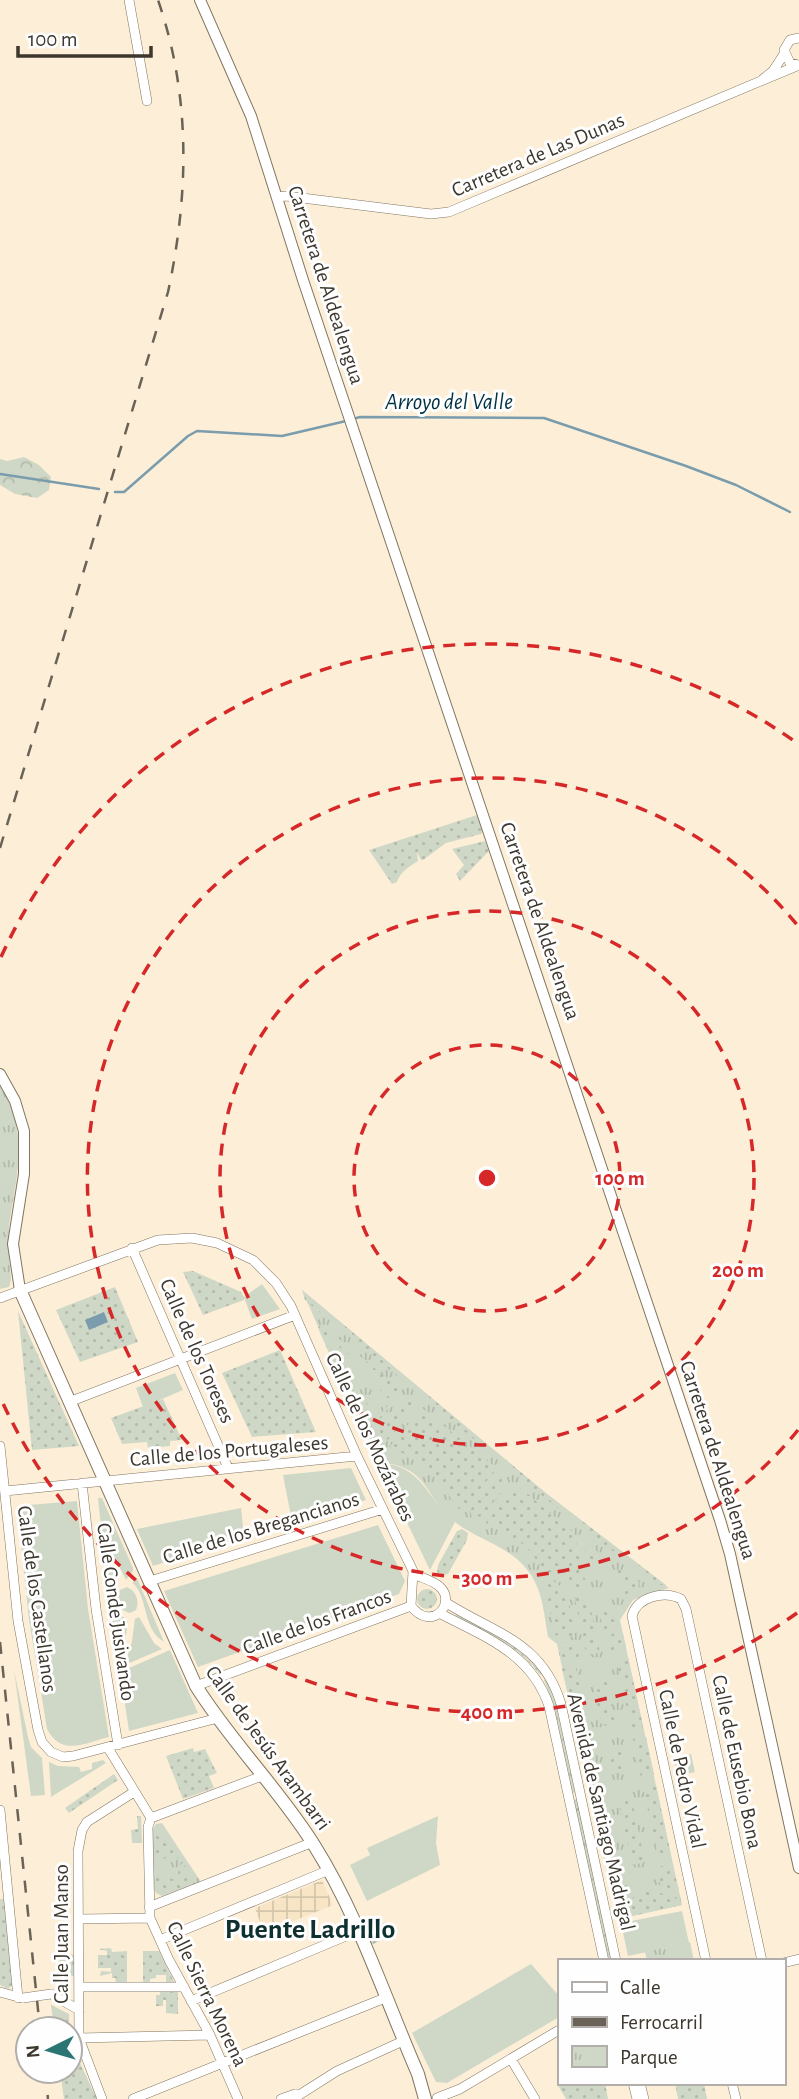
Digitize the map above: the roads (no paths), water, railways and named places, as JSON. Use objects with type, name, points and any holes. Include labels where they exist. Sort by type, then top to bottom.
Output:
[{"type":"main road","name":"Calle de Jesús Arambarri","points":[[20,1290],[196,1686],[313,1842],[358,1931],[418,2074],[436,2099]]},
{"type":"street","points":[[129,0],[147,101]]},
{"type":"street","name":"Carretera de Aldealengua","points":[[200,0],[242,93],[730,1554],[799,1868]]},
{"type":"street","name":"Carretera de Las Dunas","points":[[762,80],[773,71],[784,54],[787,43],[799,38]]},
{"type":"street","points":[[784,54],[790,63],[799,65]]},
{"type":"street","name":"Carretera de Las Dunas","points":[[277,197],[431,214],[449,212],[799,65]]},
{"type":"street","points":[[0,1073],[15,1101],[24,1132],[24,1174],[13,1244],[20,1290],[0,1298]]},
{"type":"street","name":"Calle de los Mozárabes","points":[[20,1290],[158,1240],[192,1237],[227,1247],[253,1260],[271,1277],[295,1315],[357,1456],[414,1574]]},
{"type":"street","name":"Calle de los Toreses","points":[[132,1248],[228,1468]]},
{"type":"street","points":[[69,1402],[295,1315]]},
{"type":"street","name":"Calle de los Castellanos","points":[[0,1446],[18,1620],[42,1742],[51,1752],[63,1756],[113,1746]]},
{"type":"street","name":"Calle de los Portugaleses","points":[[5,1491],[357,1456]]},
{"type":"street","name":"Calle Conde Jusivando","points":[[82,1483],[113,1746]]},
{"type":"street","name":"Calle de los Bregancianos","points":[[150,1581],[383,1509]]},
{"type":"street","points":[[414,1574],[429,1581],[440,1586],[445,1602],[439,1613],[429,1618],[418,1615],[411,1606],[414,1574]]},
{"type":"street","points":[[412,1591],[419,1584],[429,1581]]},
{"type":"street","name":"Calle de Pedro Vidal","points":[[654,1597],[639,1602],[632,1616],[706,1959]]},
{"type":"street","name":"Calle de Eusebio Bona","points":[[654,1597],[676,1597],[686,1609],[762,1959]]},
{"type":"street","name":"Avenida de Santiago Madrigal","points":[[445,1602],[520,1643],[553,1682],[561,1704],[616,1959]]},
{"type":"street","name":"Calle de los Francos","points":[[196,1686],[411,1606]]},
{"type":"street","name":"Avenida de Santiago Madrigal","points":[[439,1613],[512,1652],[541,1686],[549,1706],[604,1959]]},
{"type":"street","points":[[218,1718],[113,1746],[134,1792],[150,1818],[262,1776]]},
{"type":"street","name":"Calle Juan Manso","points":[[79,2015],[78,1851],[82,1829],[87,1822],[134,1792]]},
{"type":"street","points":[[0,1810],[20,1998]]},
{"type":"street","name":"Calle Sierra Morena","points":[[150,1818],[150,1918],[210,2035],[238,2099]]},
{"type":"street","points":[[149,1908],[313,1842]]},
{"type":"street","points":[[160,1940],[329,1870]]},
{"type":"street","points":[[149,1892],[159,1898],[168,1899]]},
{"type":"street","points":[[79,1919],[150,1918]]},
{"type":"street","points":[[191,2001],[358,1931]]},
{"type":"street","points":[[79,1987],[184,1987]]},
{"type":"street","points":[[0,1992],[20,1998],[51,1994],[79,2010]]},
{"type":"street","points":[[133,2099],[385,1998]]},
{"type":"street","points":[[436,2099],[457,2091],[558,2031]]},
{"type":"street","points":[[84,2038],[210,2035]]},
{"type":"street","points":[[281,2099],[296,2096],[337,2071],[404,2041]]},
{"type":"street","name":"Calle Juan Manso","points":[[84,2051],[102,2099]]},
{"type":"street","points":[[511,2059],[536,2099]]},
{"type":"water","points":[[104,1312],[108,1322],[89,1330],[85,1320]]},
{"type":"waterway","name":"Arroyo del Valle","points":[[353,419],[544,418],[736,485],[790,512]]},
{"type":"waterway","name":"Arroyo del Valle","points":[[115,492],[124,492],[197,431],[282,436],[346,421]]},
{"type":"waterway","name":"Arroyo del Valle","points":[[0,474],[99,489]]},
{"type":"railway","points":[[0,848],[168,292],[175,255],[183,182],[181,109],[169,36],[158,0]]},
{"type":"railway","points":[[0,1642],[39,2015]]},
{"type":"railway","points":[[46,2085],[48,2099]]},
{"type":"district","name":"Puente Ladrillo","points":[[310,1930]]}]
